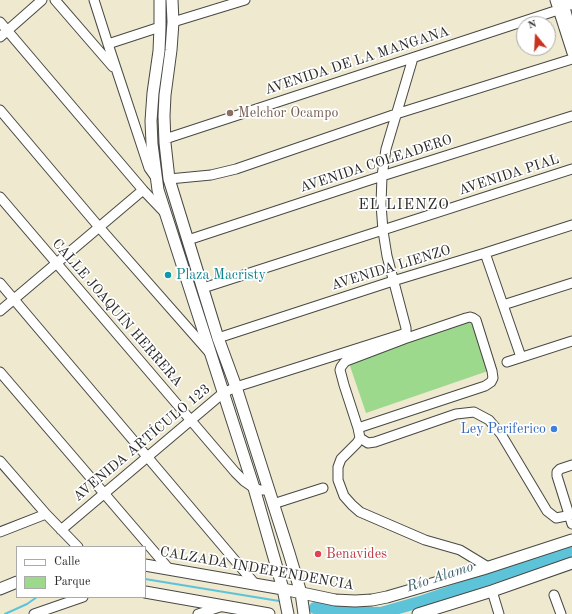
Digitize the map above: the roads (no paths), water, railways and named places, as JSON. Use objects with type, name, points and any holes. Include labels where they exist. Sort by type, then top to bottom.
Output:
[{"type":"main road","points":[[160,0],[159,51],[151,121],[156,178],[164,212],[254,488],[283,589],[288,614]]},
{"type":"main road","points":[[172,0],[173,22],[171,50],[164,109],[165,140],[169,179],[218,338],[236,387],[301,593],[304,614]]},
{"type":"main road","points":[[571,0],[572,4]]},
{"type":"main road","points":[[560,5],[572,37]]},
{"type":"main road","points":[[154,165],[159,172],[169,179]]},
{"type":"main road","name":"CALZADA INDEPENDENCIA","points":[[146,565],[283,589],[335,600],[372,600],[387,597],[488,567],[572,540]]},
{"type":"main road","points":[[418,614],[492,591],[572,563]]},
{"type":"main road","points":[[0,589],[16,582]]},
{"type":"main road","points":[[0,596],[16,590]]},
{"type":"main road","points":[[146,592],[269,614]]},
{"type":"street","points":[[4,34],[42,0]]},
{"type":"street","points":[[55,0],[117,72]]},
{"type":"street","points":[[94,0],[149,168],[156,178]]},
{"type":"street","points":[[173,22],[245,0]]},
{"type":"street","points":[[555,0],[560,5],[572,53]]},
{"type":"street","name":"AVENIDA DE LA MANGANA","points":[[165,140],[413,58],[560,5]]},
{"type":"street","points":[[0,22],[4,34],[164,212]]},
{"type":"street","points":[[108,44],[160,27]]},
{"type":"street","points":[[405,335],[406,328],[387,256],[383,231],[382,176],[386,149],[413,58]]},
{"type":"street","points":[[169,179],[211,175],[236,169],[396,114],[572,59]]},
{"type":"street","points":[[0,110],[99,227],[210,353]]},
{"type":"street","name":"AVENIDA COLEADERO","points":[[188,240],[382,176],[572,116]]},
{"type":"street","name":"AVENIDA PIAL","points":[[203,288],[572,169]]},
{"type":"street","points":[[0,311],[143,190]]},
{"type":"street","name":"CALLE JOAQUÍN HERRERA","points":[[0,197],[244,482],[254,488],[268,490]]},
{"type":"street","name":"AVENIDA LIENZO","points":[[218,338],[572,224]]},
{"type":"street","points":[[485,253],[521,357]]},
{"type":"street","points":[[0,283],[255,584]]},
{"type":"street","points":[[503,305],[572,283]]},
{"type":"street","points":[[359,433],[485,386],[491,382],[493,378],[492,371],[476,320],[470,317],[405,335],[346,361],[340,370],[359,433],[358,443],[342,459],[338,467],[338,480],[344,496],[360,512],[425,540],[460,550],[488,567]]},
{"type":"street","name":"AVENIDA ARTÍCULO 123","points":[[61,530],[223,393],[236,387],[396,336],[403,334],[405,335]]},
{"type":"street","points":[[508,362],[572,341]]},
{"type":"street","points":[[0,372],[169,569]]},
{"type":"street","points":[[359,433],[368,443],[375,442],[456,414],[474,412],[489,420],[501,434],[547,511],[556,518],[571,518],[557,472],[560,469],[572,465]]},
{"type":"street","points":[[2,466],[77,546]]},
{"type":"street","points":[[273,504],[323,488]]},
{"type":"street","points":[[0,532],[46,514]]},
{"type":"street","points":[[492,591],[499,614]]},
{"type":"street","points":[[554,595],[561,614]]},
{"type":"street","points":[[34,614],[44,612],[80,598]]},
{"type":"street","points":[[198,614],[223,606]]},
{"type":"waterway","name":"Río Alamo","points":[[315,608],[338,612],[381,613],[423,601],[572,551]]},
{"type":"waterway","points":[[146,579],[279,601]]},
{"type":"waterway","points":[[5,614],[27,604],[36,598]]},
{"type":"place","name":"Melchor Ocampo","points":[[230,113]]},
{"type":"place","name":"Plaza Macristy","points":[[168,275]]},
{"type":"place","name":"Ley Periferico","points":[[554,429]]},
{"type":"place","name":"Benavides","points":[[318,554]]},
{"type":"district","name":"EL LIENZO","points":[[404,205]]}]
